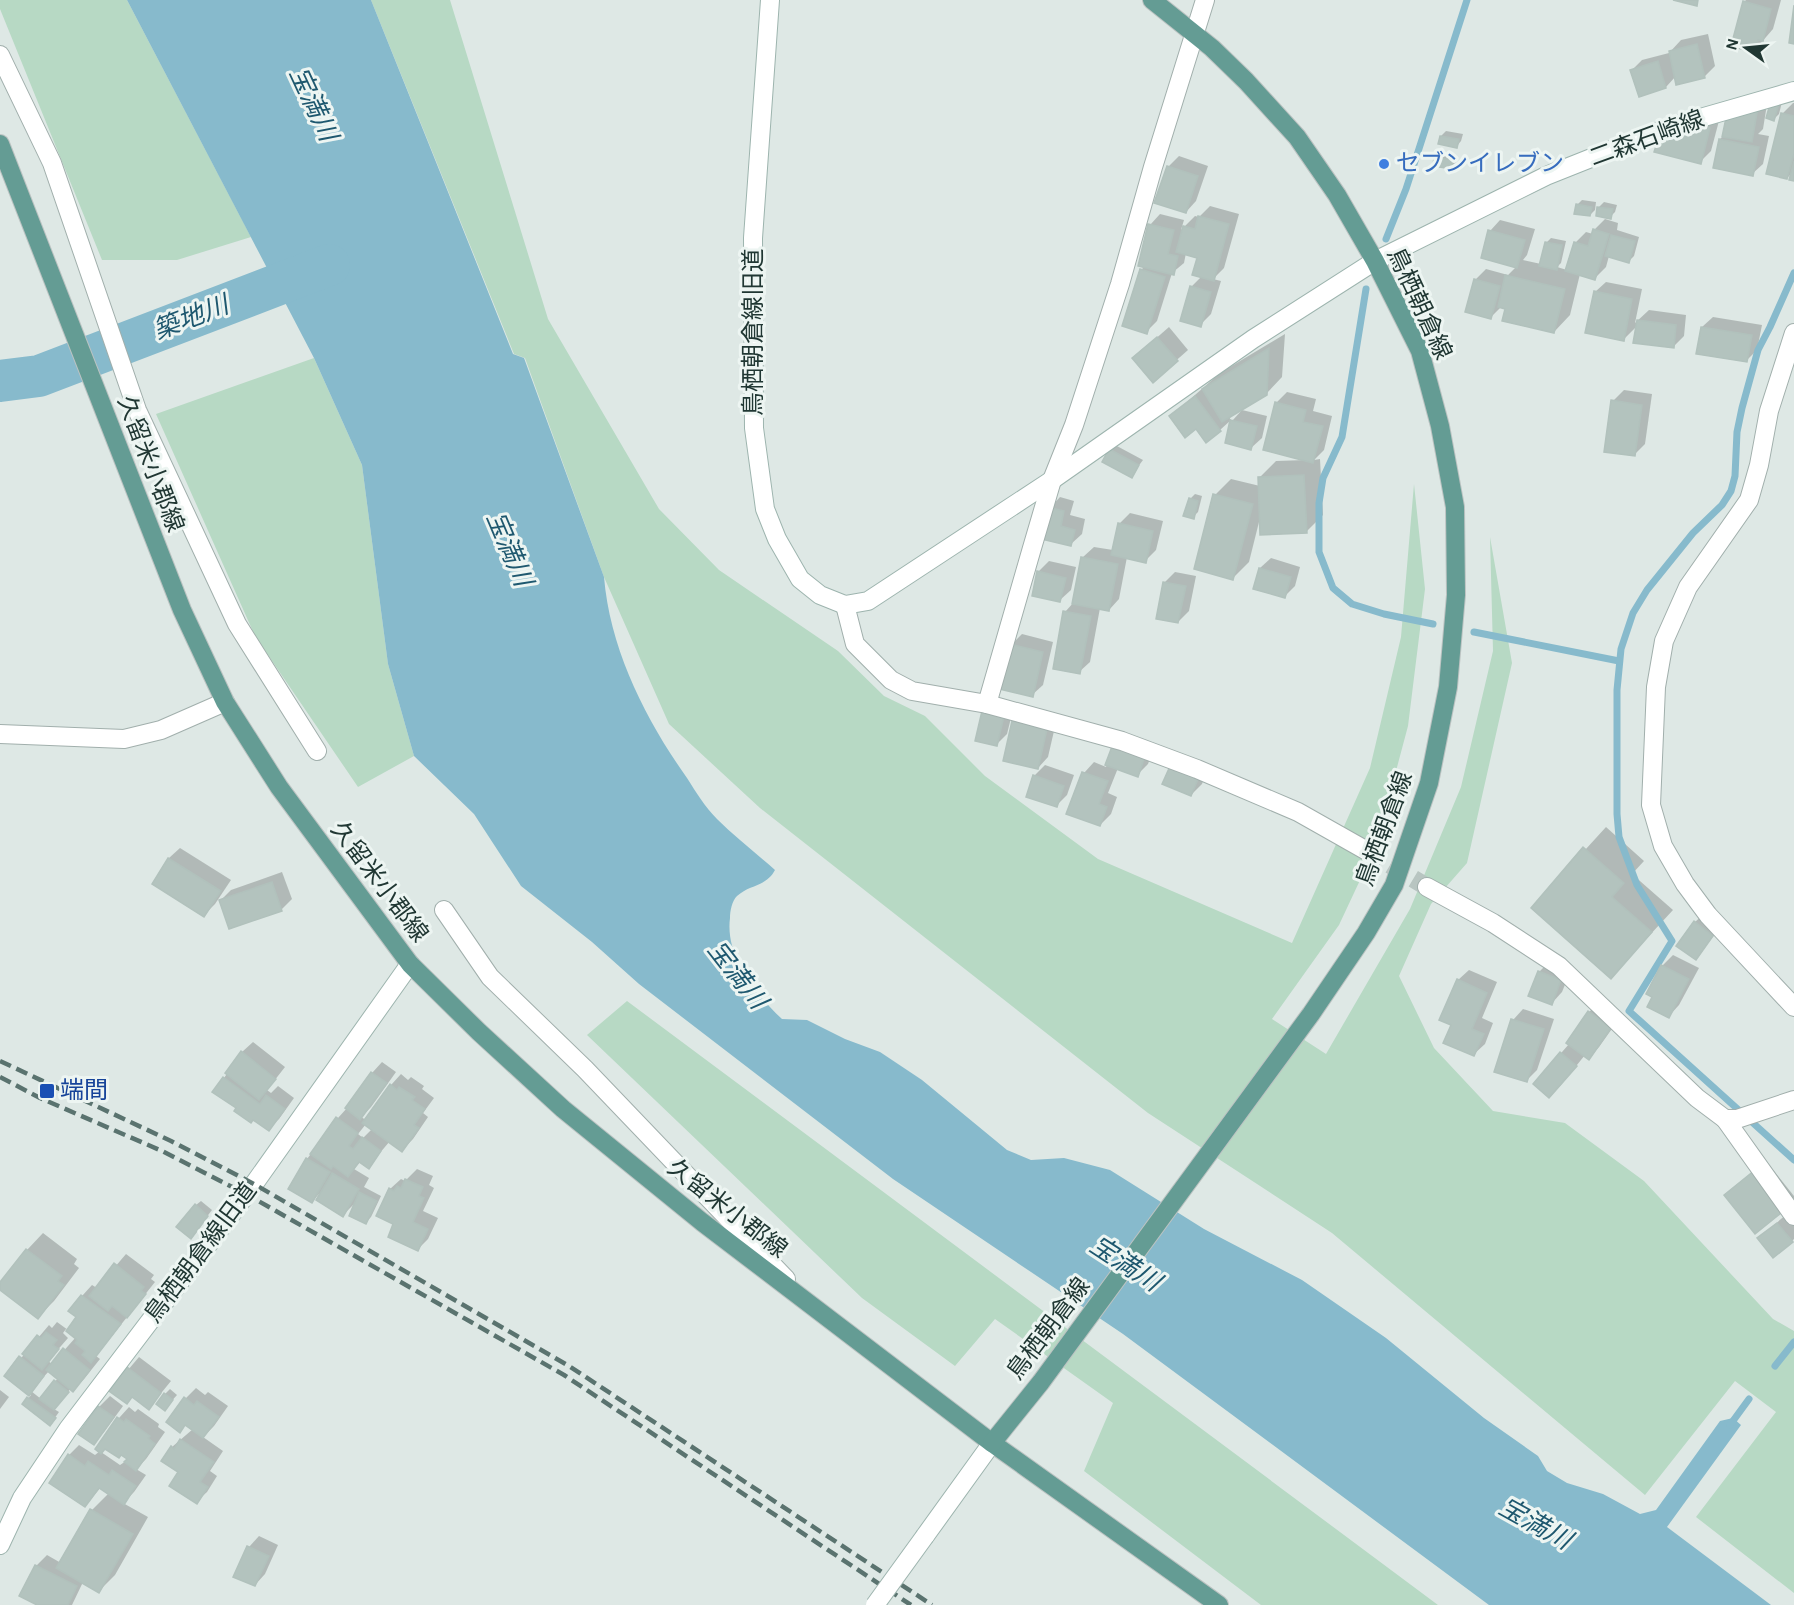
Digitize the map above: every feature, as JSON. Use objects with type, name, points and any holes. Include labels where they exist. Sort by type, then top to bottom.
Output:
[{"type":"main road","name":"鳥栖朝倉線","points":[[992,1443],[1041,1382],[1299,1031],[1366,933],[1394,885],[1429,783],[1448,687],[1456,595],[1453,496],[1440,426],[1420,351],[1375,261],[1337,195],[1298,137],[1246,81],[1196,35],[1152,0]]},
{"type":"main road","name":"久留米小郡線","points":[[0,144],[182,610],[225,702],[279,787],[410,964],[479,1032],[563,1109],[818,1313],[992,1443]]},
{"type":"main road","points":[[992,1443],[1219,1605]]},
{"type":"street","name":"鳥栖朝倉線旧道","points":[[770,0],[753,238],[754,428],[765,509],[777,538],[800,579],[820,595],[845,605]]},
{"type":"street","points":[[987,705],[1053,480],[1074,425],[1120,284],[1153,167],[1196,35],[1205,0]]},
{"type":"street","points":[[0,55],[52,163],[137,410],[237,624],[317,751]]},
{"type":"street","name":"二森石崎線","points":[[845,605],[868,601],[1053,480],[1253,339],[1375,261],[1546,176],[1669,128],[1794,91]]},
{"type":"street","points":[[1794,333],[1769,411],[1759,465],[1749,500],[1688,587],[1664,641],[1656,687],[1651,805],[1663,846],[1702,908],[1794,1007]]},
{"type":"street","points":[[845,605],[855,644],[891,680],[912,691],[987,705],[1122,741],[1197,769],[1298,812],[1367,851]]},
{"type":"street","points":[[0,734],[124,739],[161,730],[225,702]]},
{"type":"street","points":[[1427,887],[1493,923],[1559,966],[1697,1098],[1725,1119],[1794,1216]]},
{"type":"street","points":[[444,910],[490,976],[585,1069],[818,1313]]},
{"type":"street","name":"鳥栖朝倉線旧道","points":[[0,1545],[22,1498],[68,1429],[254,1184],[410,964]]},
{"type":"street","points":[[1725,1119],[1737,1119],[1794,1100]]},
{"type":"street","points":[[875,1605],[992,1443]]},
{"type":"green space","points":[[0,0],[127,0],[251,237],[177,260],[102,260],[0,9]]},
{"type":"green space","points":[[371,0],[450,0],[548,319],[659,509],[719,570],[838,651],[884,696],[925,716],[985,776],[1098,859],[1292,943],[1370,768],[1401,637],[1414,484],[1425,589],[1408,726],[1376,846],[1339,925],[1272,1019],[1326,1054],[1410,909],[1461,787],[1493,651],[1490,537],[1512,663],[1467,863],[1431,904],[1399,976],[1434,1048],[1493,1111],[1565,1123],[1644,1181],[1773,1319],[1794,1331],[1794,1593],[1696,1517],[1776,1412],[1735,1381],[1645,1495],[1332,1233],[1148,1113],[760,808],[669,724],[604,577],[525,358],[514,354]]},
{"type":"green space","points":[[314,358],[362,465],[388,664],[414,756],[358,787],[255,636],[156,414]]},
{"type":"green space","points":[[627,1001],[1438,1605],[1261,1605],[1084,1471],[1113,1403],[995,1319],[955,1366],[862,1298],[587,1035]]},
{"type":"water","name":"宝満川","points":[[127,0],[371,0],[513,354],[524,358],[604,577],[614,631],[632,683],[672,756],[705,804],[724,826],[775,870],[767,880],[735,898],[730,912],[730,932],[732,946],[744,973],[752,986],[782,1019],[807,1020],[845,1039],[880,1052],[922,1080],[1007,1150],[1031,1160],[1064,1158],[1110,1170],[1204,1229],[1302,1280],[1386,1338],[1484,1418],[1538,1456],[1547,1471],[1567,1483],[1603,1494],[1640,1514],[1656,1510],[1720,1421],[1733,1418],[1741,1425],[1667,1527],[1771,1605],[1489,1605],[1123,1334],[893,1179],[639,984],[592,942],[521,886],[474,814],[414,756],[388,664],[362,465],[314,358]]},
{"type":"building","points":[[1673,0],[1698,0],[1697,6]]},
{"type":"building","points":[[1743,1],[1771,9],[1763,41],[1758,40],[1755,53],[1731,46]]},
{"type":"building","points":[[1794,5],[1794,44],[1789,43]]},
{"type":"building","points":[[1697,44],[1705,78],[1676,85],[1669,51]]},
{"type":"building","points":[[1658,61],[1666,88],[1639,97],[1630,70]]},
{"type":"building","points":[[1771,101],[1779,103],[1774,121],[1766,118]]},
{"type":"building","points":[[1758,107],[1752,142],[1722,137],[1726,118]]},
{"type":"building","points":[[1781,113],[1794,116],[1794,154],[1787,179],[1766,174]]},
{"type":"building","points":[[1701,125],[1710,128],[1701,164],[1654,152],[1657,143]]},
{"type":"building","points":[[1440,136],[1459,139],[1457,148],[1438,144]]},
{"type":"building","points":[[1719,139],[1759,147],[1753,176],[1713,168]]},
{"type":"building","points":[[1434,157],[1453,160],[1452,169],[1433,166]]},
{"type":"building","points":[[1794,161],[1794,181],[1789,180]]},
{"type":"building","points":[[1167,166],[1198,176],[1186,213],[1154,203]]},
{"type":"building","points":[[1576,204],[1592,207],[1590,216],[1574,214]]},
{"type":"building","points":[[1597,207],[1613,209],[1611,219],[1596,216]]},
{"type":"building","points":[[1198,216],[1229,224],[1214,281],[1192,275],[1197,258],[1176,252],[1183,226],[1195,229]]},
{"type":"building","points":[[1148,224],[1174,230],[1168,254],[1178,256],[1174,275],[1138,266]]},
{"type":"building","points":[[1593,229],[1609,234],[1595,280],[1565,271],[1574,242],[1588,246]]},
{"type":"building","points":[[1488,230],[1525,240],[1517,268],[1481,258]]},
{"type":"building","points":[[1611,235],[1635,241],[1629,263],[1605,256]]},
{"type":"building","points":[[1545,242],[1562,245],[1557,270],[1539,266]]},
{"type":"building","points":[[1140,269],[1165,277],[1147,334],[1122,326]]},
{"type":"building","points":[[1505,275],[1565,289],[1554,333],[1502,321],[1505,309],[1498,307]]},
{"type":"building","points":[[1474,279],[1500,286],[1491,319],[1465,312]]},
{"type":"building","points":[[1190,286],[1211,292],[1201,327],[1180,321]]},
{"type":"building","points":[[1594,291],[1632,299],[1624,341],[1585,333]]},
{"type":"building","points":[[1637,320],[1676,325],[1674,348],[1633,343]]},
{"type":"building","points":[[1701,327],[1752,335],[1747,362],[1696,354]]},
{"type":"building","points":[[1157,337],[1178,361],[1153,383],[1132,358]]},
{"type":"building","points":[[1269,348],[1267,395],[1222,422],[1202,389]]},
{"type":"building","points":[[1195,396],[1221,431],[1206,443],[1196,429],[1185,438],[1169,416]]},
{"type":"building","points":[[1611,400],[1642,405],[1635,456],[1604,452]]},
{"type":"building","points":[[1275,402],[1306,410],[1303,422],[1323,426],[1313,463],[1263,450]]},
{"type":"building","points":[[1230,420],[1257,426],[1251,450],[1225,443]]},
{"type":"building","points":[[1109,449],[1139,465],[1132,478],[1102,462]]},
{"type":"building","points":[[1304,475],[1307,533],[1260,535],[1258,477]]},
{"type":"building","points":[[1213,494],[1253,504],[1233,580],[1194,569]]},
{"type":"building","points":[[1189,498],[1198,501],[1194,519],[1183,516]]},
{"type":"building","points":[[1048,507],[1064,511],[1061,526],[1075,530],[1071,546],[1041,539]]},
{"type":"building","points":[[1118,523],[1153,531],[1146,563],[1111,555]]},
{"type":"building","points":[[1081,557],[1118,564],[1109,611],[1072,604]]},
{"type":"building","points":[[1259,568],[1291,577],[1285,598],[1253,589]]},
{"type":"building","points":[[1037,571],[1066,578],[1060,602],[1032,596]]},
{"type":"building","points":[[1163,582],[1186,586],[1178,623],[1156,619]]},
{"type":"building","points":[[1063,611],[1091,616],[1080,674],[1053,669]]},
{"type":"building","points":[[1010,644],[1043,652],[1033,697],[999,689]]},
{"type":"building","points":[[982,711],[1004,716],[997,746],[975,741]]},
{"type":"building","points":[[1012,721],[1047,729],[1038,769],[1003,761]]},
{"type":"building","points":[[1113,744],[1145,756],[1138,777],[1105,765]]},
{"type":"building","points":[[1171,764],[1199,777],[1191,796],[1162,784]]},
{"type":"building","points":[[1082,772],[1108,781],[1099,804],[1107,807],[1100,826],[1066,814]]},
{"type":"building","points":[[1033,775],[1064,786],[1057,807],[1026,797]]},
{"type":"building","points":[[1583,847],[1624,883],[1612,897],[1652,932],[1611,979],[1531,908]]},
{"type":"building","points":[[168,858],[221,891],[204,917],[152,884]]},
{"type":"building","points":[[272,882],[282,911],[229,929],[219,900]]},
{"type":"building","points":[[1694,921],[1713,936],[1696,960],[1676,946]]},
{"type":"building","points":[[1661,965],[1689,979],[1669,1018],[1647,1007],[1652,997],[1646,994]]},
{"type":"building","points":[[1538,971],[1561,980],[1552,1005],[1528,996]]},
{"type":"building","points":[[1457,979],[1487,993],[1472,1029],[1484,1034],[1474,1056],[1443,1043],[1451,1025],[1439,1020]]},
{"type":"building","points":[[1588,1011],[1611,1028],[1589,1060],[1566,1043]]},
{"type":"building","points":[[1511,1019],[1544,1029],[1527,1082],[1494,1072]]},
{"type":"building","points":[[241,1051],[276,1079],[259,1100],[225,1073]]},
{"type":"building","points":[[1560,1052],[1577,1066],[1549,1098],[1533,1084]]},
{"type":"building","points":[[371,1072],[387,1083],[360,1120],[345,1108]]},
{"type":"building","points":[[223,1077],[260,1104],[266,1095],[285,1109],[269,1131],[253,1120],[251,1123],[234,1111],[236,1108],[212,1092]]},
{"type":"building","points":[[390,1084],[397,1090],[399,1087],[415,1097],[412,1100],[425,1109],[414,1125],[419,1128],[402,1152],[362,1123]]},
{"type":"building","points":[[336,1117],[358,1133],[349,1146],[353,1149],[362,1137],[381,1151],[369,1169],[359,1162],[348,1177],[333,1166],[331,1169],[310,1154]]},
{"type":"building","points":[[306,1158],[330,1172],[312,1203],[288,1189]]},
{"type":"building","points":[[1755,1170],[1786,1209],[1755,1234],[1724,1195]]},
{"type":"building","points":[[332,1173],[359,1189],[343,1217],[316,1200]]},
{"type":"building","points":[[405,1179],[423,1187],[419,1196],[424,1198],[413,1222],[428,1229],[418,1251],[388,1237],[393,1224],[376,1216],[389,1188],[394,1191],[397,1186],[401,1188]]},
{"type":"building","points":[[359,1192],[377,1201],[366,1224],[349,1216]]},
{"type":"building","points":[[195,1204],[208,1216],[191,1239],[176,1227]]},
{"type":"building","points":[[1777,1223],[1793,1242],[1773,1258],[1757,1238]]},
{"type":"building","points":[[26,1249],[62,1276],[58,1281],[64,1285],[38,1319],[0,1290],[0,1282]]},
{"type":"building","points":[[114,1263],[144,1287],[141,1291],[146,1294],[127,1318],[112,1306],[108,1311],[89,1296]]},
{"type":"building","points":[[81,1295],[121,1324],[91,1363],[82,1355],[85,1351],[75,1343],[77,1340],[66,1331],[76,1317],[68,1311]]},
{"type":"building","points":[[46,1332],[57,1340],[53,1345],[59,1349],[42,1370],[22,1354],[37,1335],[41,1338]]},
{"type":"building","points":[[63,1348],[90,1370],[73,1392],[46,1370]]},
{"type":"building","points":[[19,1356],[44,1376],[29,1396],[4,1376]]},
{"type":"building","points":[[127,1367],[161,1393],[149,1410],[132,1397],[127,1404],[109,1391]]},
{"type":"building","points":[[54,1380],[69,1392],[54,1410],[39,1399]]},
{"type":"building","points":[[164,1393],[173,1400],[165,1411],[156,1404]]},
{"type":"building","points":[[27,1397],[56,1418],[50,1426],[22,1404]]},
{"type":"building","points":[[184,1397],[194,1405],[197,1401],[219,1417],[203,1438],[185,1425],[180,1433],[166,1422]]},
{"type":"building","points":[[98,1406],[114,1417],[94,1445],[78,1434]]},
{"type":"building","points":[[117,1417],[124,1422],[126,1419],[150,1436],[148,1438],[155,1444],[136,1471],[124,1462],[127,1459],[121,1455],[119,1458],[105,1449],[101,1454],[95,1449]]},
{"type":"building","points":[[180,1439],[214,1462],[200,1482],[208,1487],[197,1504],[169,1486],[178,1472],[161,1461],[171,1446],[174,1449]]},
{"type":"building","points":[[68,1454],[85,1466],[88,1461],[109,1475],[112,1470],[136,1486],[124,1505],[99,1488],[85,1507],[49,1483]]},
{"type":"building","points":[[90,1509],[133,1534],[99,1593],[56,1568]]},
{"type":"building","points":[[247,1546],[269,1556],[255,1586],[233,1577]]},
{"type":"building","points":[[35,1565],[77,1586],[68,1605],[37,1605],[19,1596]]},
{"type":"waterway","points":[[1386,239],[1406,189],[1467,0]]},
{"type":"waterway","name":"築地川","points":[[0,381],[39,376],[329,265]]},
{"type":"waterway","points":[[1794,273],[1758,350],[1737,432],[1735,476],[1731,491],[1722,505],[1693,533],[1647,590],[1633,613],[1621,649],[1617,690],[1619,837],[1637,885],[1672,941],[1629,1011],[1794,1160]]},
{"type":"waterway","points":[[1366,289],[1342,437],[1323,478],[1319,503],[1319,552],[1333,588],[1352,604],[1384,614],[1433,624]]},
{"type":"waterway","points":[[1474,632],[1619,661]]},
{"type":"waterway","points":[[1775,1366],[1794,1342]]},
{"type":"waterway","points":[[1730,1425],[1749,1399]]},
{"type":"tunnel","points":[[1367,851],[1427,887]]},
{"type":"railway","points":[[0,1061],[171,1141],[254,1184],[569,1366],[932,1605]]},
{"type":"railway","points":[[0,1077],[40,1098],[162,1151],[246,1194],[564,1375],[911,1605]]},
{"type":"place","name":"セブンイレブン","points":[[1384,164]]},
{"type":"place","name":"端間","points":[[47,1091]]}]
